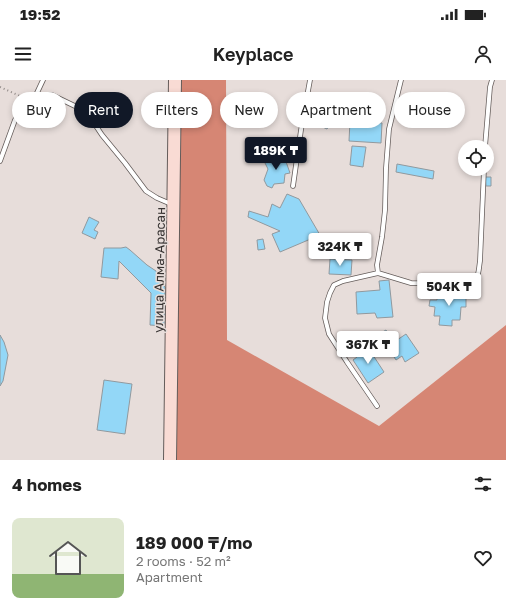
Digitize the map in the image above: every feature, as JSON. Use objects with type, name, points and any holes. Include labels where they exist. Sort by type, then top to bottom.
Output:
[{"type":"main road","name":"улица Алма-Арасан","points":[[170,460],[175,80]]},
{"type":"lane","points":[[37,92],[43,80]]},
{"type":"lane","points":[[293,186],[310,80]]},
{"type":"lane","points":[[378,273],[377,265],[383,230],[389,129],[401,80]]},
{"type":"lane","points":[[486,140],[490,87],[492,80]]},
{"type":"lane","points":[[66,102],[84,111],[146,191],[157,198],[174,205]]},
{"type":"lane","points":[[0,161],[12,128]]},
{"type":"lane","points":[[377,406],[329,334],[325,318],[330,293],[334,285],[343,281],[378,273],[411,283],[468,285],[475,281],[478,275],[480,261],[484,176]]},
{"type":"path","points":[[0,87],[12,92]]},
{"type":"shaded area","points":[[175,80],[226,80],[226,92],[220,92],[220,128],[226,128],[227,340],[379,426],[506,325],[506,460],[170,460],[174,128],[212,128],[212,92],[175,92]]},
{"type":"building","points":[[350,128],[382,128],[381,143],[349,141]]},
{"type":"building","points":[[352,146],[366,147],[363,167],[350,165]]},
{"type":"building","points":[[284,156],[290,173],[285,174],[284,183],[274,184],[272,188],[267,186],[264,180],[268,169],[265,163],[272,157],[277,159]]},
{"type":"building","points":[[397,164],[434,171],[433,179],[396,172]]},
{"type":"building","points":[[485,177],[491,177],[491,186],[486,186]]},
{"type":"building","points":[[287,194],[299,199],[320,235],[280,252],[272,234],[280,231],[248,217],[249,211],[268,217],[272,204],[280,208]]},
{"type":"building","points":[[89,217],[99,222],[94,230],[98,232],[95,239],[82,233]]},
{"type":"building","points":[[263,239],[265,249],[258,250],[257,240]]},
{"type":"building","points":[[126,247],[156,271],[158,280],[165,287],[164,326],[150,325],[151,293],[119,261],[118,279],[101,277],[104,248]]},
{"type":"building","points":[[330,259],[352,260],[351,275],[329,274]]},
{"type":"building","points":[[389,280],[393,317],[377,318],[375,313],[357,314],[356,292],[380,290],[379,281]]},
{"type":"building","points":[[437,293],[466,294],[466,307],[461,307],[460,320],[452,320],[452,326],[439,325],[440,316],[434,316],[435,307],[429,306],[430,300],[437,300]]},
{"type":"building","points":[[386,330],[394,342],[406,334],[419,353],[405,362],[402,356],[396,360],[379,334]]},
{"type":"building","points":[[0,335],[8,355],[3,381],[0,386]]},
{"type":"building","points":[[367,346],[384,372],[368,383],[353,360],[357,357],[355,354]]},
{"type":"building","points":[[104,380],[132,384],[125,434],[97,430]]}]
